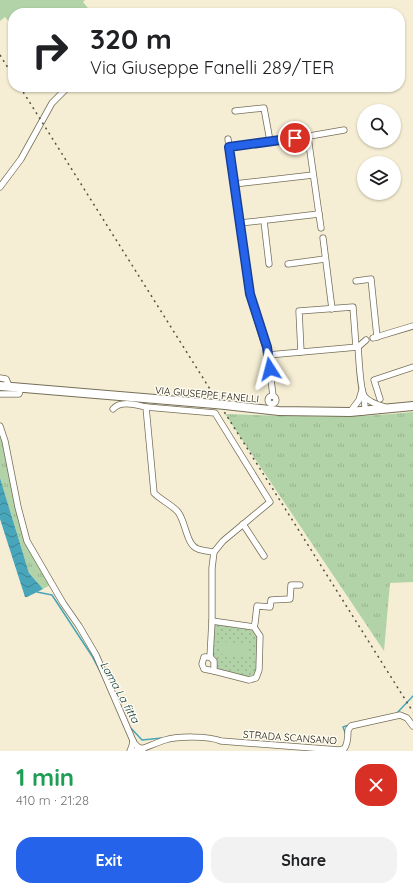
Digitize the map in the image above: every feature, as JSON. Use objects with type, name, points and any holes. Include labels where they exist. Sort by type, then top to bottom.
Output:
[{"type":"main road","name":"VIA GIUSEPPE FANELLI","points":[[0,386],[215,404],[279,411],[363,412],[413,406]]},
{"type":"street","points":[[0,187],[21,159],[52,103],[63,92]]},
{"type":"street","points":[[235,111],[264,108],[270,141]]},
{"type":"street","points":[[229,147],[308,137],[344,130]]},
{"type":"street","points":[[229,147],[308,137]]},
{"type":"street","points":[[308,137],[321,228]]},
{"type":"street","points":[[228,139],[250,294],[268,354],[273,396]]},
{"type":"street","points":[[234,184],[313,175]]},
{"type":"street","points":[[240,223],[319,214]]},
{"type":"street","points":[[264,221],[269,264]]},
{"type":"street","points":[[322,238],[332,308]]},
{"type":"street","points":[[288,264],[325,259]]},
{"type":"street","points":[[356,281],[371,279],[375,338],[413,326]]},
{"type":"street","points":[[301,352],[299,312],[353,307],[362,399],[365,407],[363,412]]},
{"type":"street","points":[[268,354],[357,347],[366,340]]},
{"type":"street","points":[[380,399],[374,380],[413,367]]},
{"type":"street","points":[[0,378],[6,379],[9,386]]},
{"type":"street","points":[[0,394],[19,394],[21,387]]},
{"type":"street","points":[[362,399],[389,409]]},
{"type":"street","points":[[350,412],[362,399]]},
{"type":"street","points":[[113,409],[121,404],[215,413],[270,502],[223,541],[214,552],[212,568],[210,657],[214,662],[214,671]]},
{"type":"street","points":[[146,406],[154,493],[159,499],[178,512],[185,526],[191,545],[198,549],[214,552]]},
{"type":"street","points":[[0,426],[5,441],[18,507],[27,541],[96,655],[133,740],[136,746],[143,749]]},
{"type":"street","points":[[244,524],[264,556]]},
{"type":"street","points":[[210,657],[204,658],[202,664],[204,669],[249,680],[256,678],[259,670],[260,636],[254,627],[257,606],[270,607],[271,600],[290,599],[291,585],[300,585]]},
{"type":"street","points":[[212,621],[254,627]]},
{"type":"street","name":"STRADA SCANSANO","points":[[135,751],[165,740],[192,737],[216,739],[221,741],[339,750],[346,747],[348,730],[350,726],[400,715],[407,718],[413,726]]},
{"type":"street","points":[[130,751],[133,740]]},
{"type":"green space","points":[[0,0],[85,0],[83,2],[88,8],[8,8],[8,20],[5,17],[0,21]]},
{"type":"green space","points":[[413,412],[413,582],[390,583],[384,651],[225,414],[366,416]]},
{"type":"green space","points":[[0,432],[25,541],[50,585],[43,589],[29,573],[0,478]]},
{"type":"green space","points":[[214,624],[252,630],[259,636],[256,674],[248,677],[217,670],[216,658],[213,655]]},
{"type":"green space","points":[[222,641],[249,645],[247,658],[220,654]]},
{"type":"water","points":[[0,478],[29,573],[43,589],[27,597],[25,597],[0,519]]},
{"type":"waterway","name":"Lama La fitta","points":[[37,592],[52,595],[92,656],[103,677]]},
{"type":"waterway","name":"Lama La fitta","points":[[397,713],[413,696]]},
{"type":"waterway","name":"Lama La fitta","points":[[346,735],[343,727],[349,725]]},
{"type":"waterway","name":"Lama La fitta","points":[[129,726],[142,740],[162,738]]},
{"type":"railway","points":[[0,55],[8,68]]},
{"type":"railway","points":[[23,92],[413,712]]},
{"type":"route","points":[[270,369],[267,347],[250,294],[229,147],[295,138]]}]
